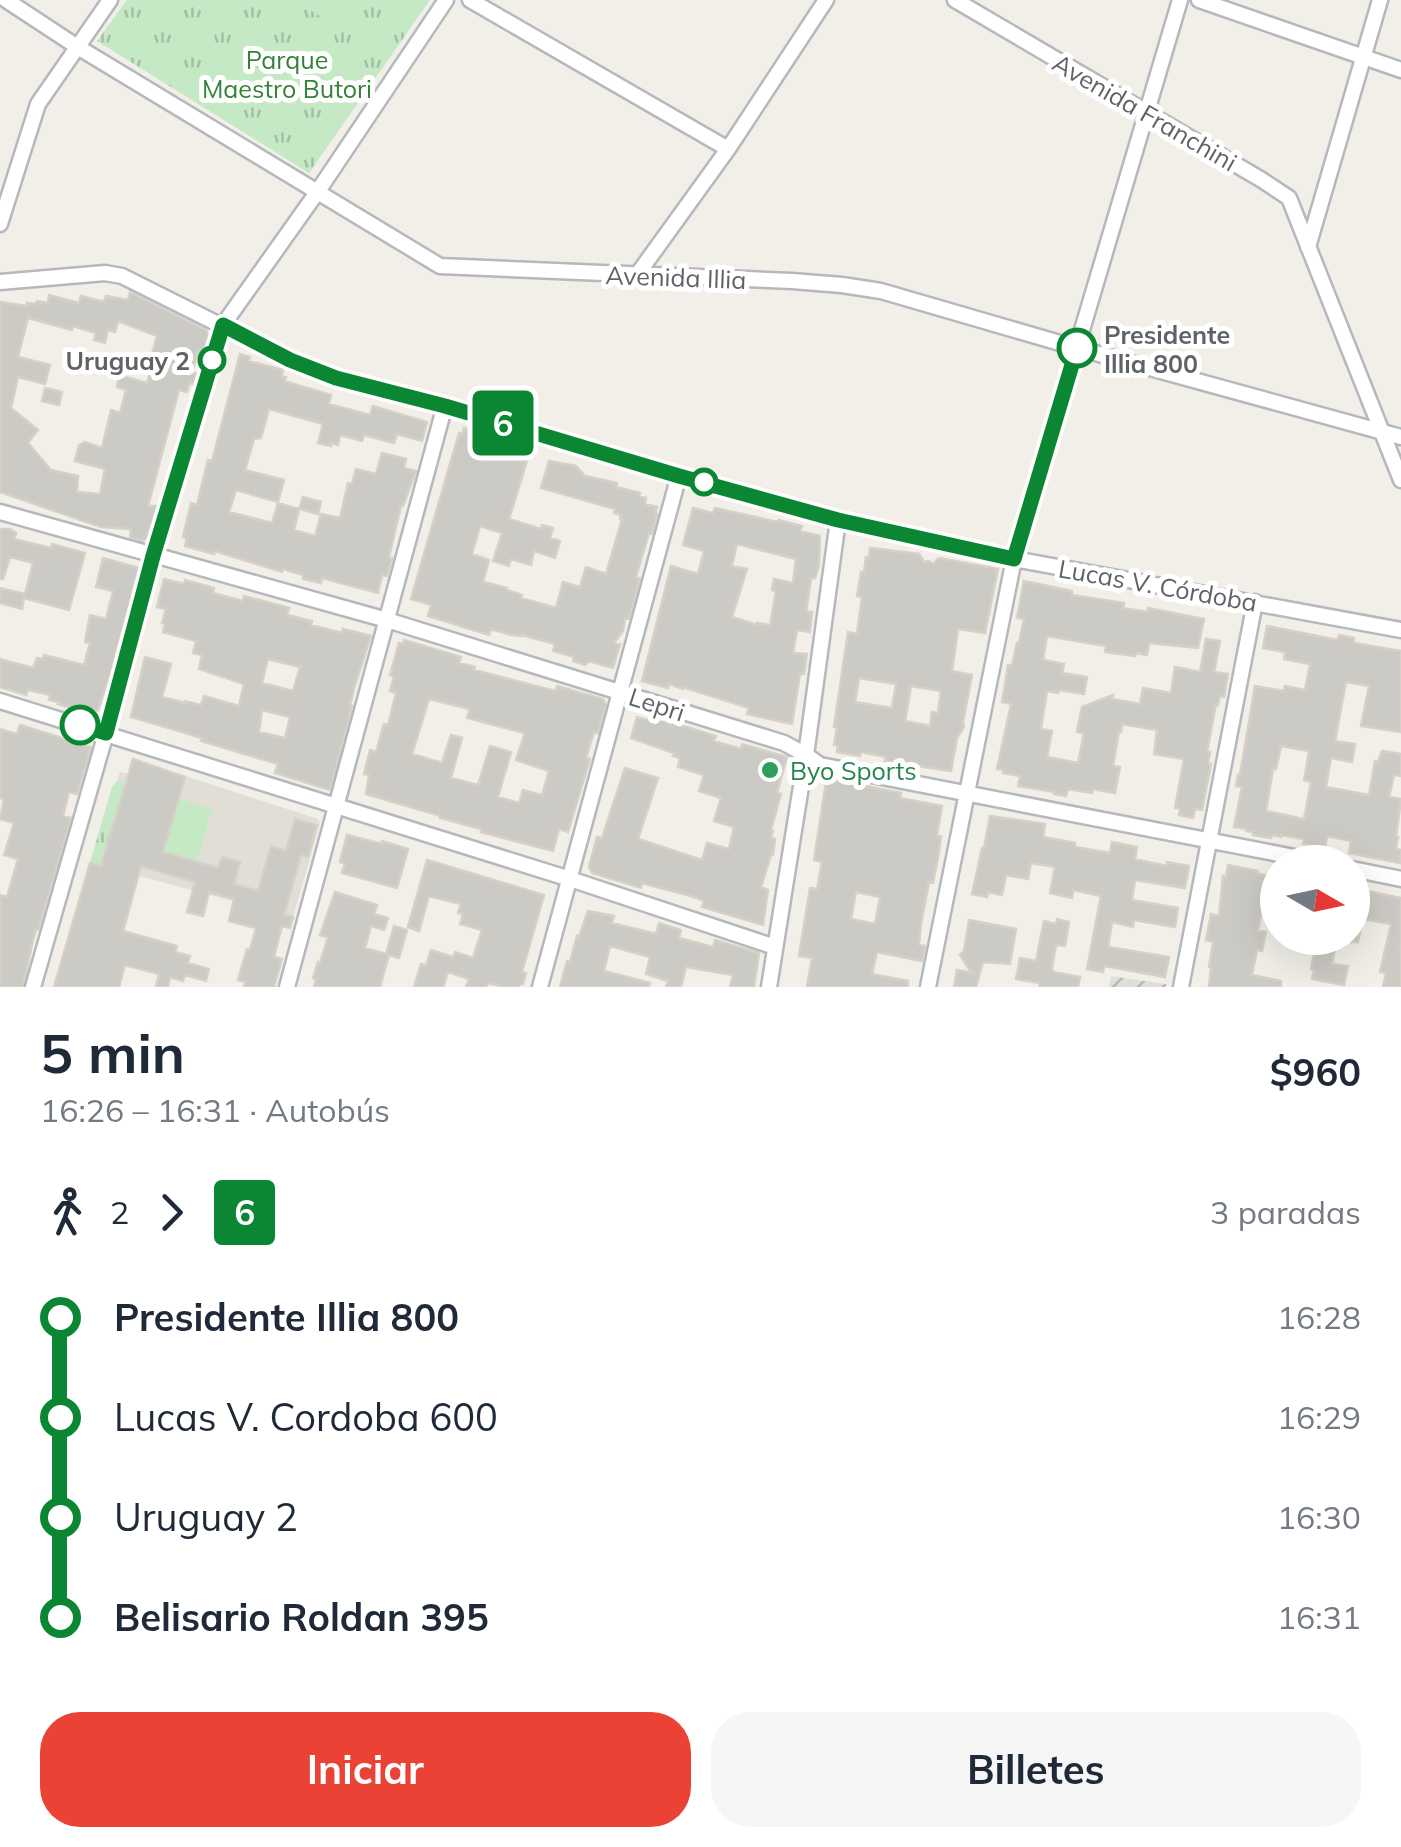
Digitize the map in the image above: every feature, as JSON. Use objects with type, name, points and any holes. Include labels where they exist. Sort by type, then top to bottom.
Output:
[{"type":"street","name":"Avenida Illia","points":[[6,0],[440,266],[862,288],[1401,436]]},
{"type":"street","points":[[0,224],[38,104],[110,0]]},
{"type":"street","points":[[34,987],[153,556],[223,325],[318,192],[446,0]]},
{"type":"street","points":[[470,0],[728,149]]},
{"type":"street","points":[[637,275],[728,149],[826,0]]},
{"type":"street","name":"Avenida Franchini","points":[[954,0],[1289,198],[1401,480]]},
{"type":"street","points":[[928,987],[1014,559],[1180,0]]},
{"type":"street","points":[[1198,0],[1401,70]]},
{"type":"street","points":[[1308,248],[1380,0]]},
{"type":"street","name":"Lucas V. Córdoba","points":[[0,282],[122,276],[290,360],[336,378],[445,406],[679,476],[838,520],[1014,559],[1401,630]]},
{"type":"street","points":[[287,987],[445,406]]},
{"type":"street","points":[[540,987],[679,476]]},
{"type":"street","name":"Lepri","points":[[0,512],[387,620],[620,692],[784,744],[820,766],[1260,850]]},
{"type":"street","points":[[769,987],[838,520]]},
{"type":"street","points":[[1181,987],[1255,602]]},
{"type":"street","points":[[0,701],[570,878],[775,947]]},
{"type":"street","points":[[1370,873],[1401,879]]},
{"type":"shaded area","points":[[133,759],[318,819],[293,917],[90,863],[112,787],[120,772],[129,774]]},
{"type":"shaded area","points":[[1111,976],[1166,984],[1166,987],[1109,987]]},
{"type":"green space","name":"Parque Maestro Butori","points":[[127,0],[430,0],[309,173],[97,41]]},
{"type":"green space","points":[[295,0],[367,0],[346,33]]},
{"type":"green space","points":[[117,781],[126,783],[101,866],[90,863]]},
{"type":"green space","points":[[178,799],[212,809],[197,862],[163,852]]},
{"type":"building","points":[[130,292],[206,330],[208,336],[204,352],[198,351],[192,372],[197,374],[194,385],[190,383],[187,392],[179,390],[148,506],[157,506],[147,538],[142,541],[130,537],[131,529],[101,527],[0,492],[0,302],[27,306],[37,301],[48,303],[49,295],[79,303],[81,296],[104,302],[106,296],[128,300]],"holes":[[[28,318],[72,330],[73,326],[96,333],[94,340],[105,343],[108,330],[115,332],[118,321],[157,336],[147,383],[119,375],[117,387],[126,390],[120,413],[111,410],[102,448],[85,442],[79,445],[75,461],[105,469],[100,494],[77,492],[78,476],[51,470],[28,443],[38,430],[11,408],[18,377],[45,384],[50,365],[18,357]]]},
{"type":"building","points":[[240,354],[250,357],[249,361],[283,370],[287,382],[331,395],[329,404],[370,415],[373,406],[427,422],[422,441],[397,434],[394,443],[364,435],[362,441],[340,435],[338,445],[331,446],[318,443],[323,424],[269,409],[261,438],[254,439],[245,470],[284,480],[278,502],[236,490],[229,512],[272,523],[278,503],[299,509],[294,530],[315,536],[321,514],[340,518],[348,483],[352,484],[356,469],[376,474],[382,453],[406,459],[404,468],[416,471],[401,506],[389,557],[392,558],[378,593],[322,578],[321,583],[303,579],[303,575],[283,569],[282,572],[185,546],[187,538],[183,537],[191,503],[197,505],[208,460],[212,461]]},
{"type":"building","points":[[45,388],[62,392],[59,405],[42,401]]},
{"type":"building","points":[[464,428],[479,434],[477,442],[529,454],[509,519],[541,529],[542,525],[553,528],[550,538],[560,541],[555,558],[534,551],[531,565],[511,559],[509,566],[493,561],[502,533],[480,526],[472,554],[489,560],[483,582],[507,588],[522,595],[521,598],[556,608],[563,582],[580,587],[586,567],[606,574],[622,519],[614,513],[615,509],[541,488],[549,461],[576,466],[585,476],[617,483],[616,487],[640,493],[646,498],[645,504],[657,507],[636,577],[640,578],[629,619],[625,618],[623,631],[614,643],[620,644],[613,668],[573,661],[574,657],[553,651],[555,644],[491,629],[489,635],[428,616],[431,605],[411,599],[459,433]]},
{"type":"building","points":[[303,497],[321,502],[318,514],[299,509]]},
{"type":"building","points":[[693,508],[713,513],[715,508],[779,520],[820,536],[819,565],[815,578],[811,578],[807,605],[807,612],[812,612],[810,632],[797,630],[793,653],[807,654],[792,724],[747,714],[749,708],[683,687],[669,684],[668,688],[642,681],[671,566],[698,574],[704,551],[683,545]],"holes":[[[737,544],[796,559],[793,583],[774,579],[772,590],[776,591],[770,625],[732,617],[747,569],[732,566]]]},
{"type":"building","points":[[0,529],[16,533],[14,539],[85,553],[69,610],[24,598],[22,609],[0,603],[0,588],[25,594],[33,563],[10,557],[0,579]]},
{"type":"building","points":[[870,548],[919,554],[924,562],[933,564],[939,558],[998,569],[985,633],[958,629],[952,671],[972,675],[964,727],[957,738],[951,771],[885,761],[886,757],[861,752],[860,756],[837,752],[838,745],[834,745],[848,632],[857,634],[862,597],[857,596],[861,572],[864,573],[866,557],[869,558]],"holes":[[[859,678],[896,684],[892,708],[855,702]],[[911,686],[941,691],[938,713],[932,712],[930,726],[905,721]]]},
{"type":"building","points":[[103,558],[139,568],[98,710],[88,713],[49,700],[50,695],[28,690],[26,695],[0,687],[0,659],[33,668],[37,658],[43,659],[44,655],[84,665],[90,643],[85,642],[90,615],[106,619],[113,591],[96,587]]},
{"type":"building","points":[[164,579],[184,584],[185,580],[214,588],[213,593],[243,601],[244,596],[289,608],[287,615],[312,621],[311,625],[371,636],[354,688],[330,790],[275,773],[278,764],[131,717],[145,657],[171,664],[162,697],[201,705],[204,696],[239,706],[244,684],[199,669],[202,655],[193,653],[196,641],[163,632],[166,609],[157,607]],"holes":[[[268,659],[300,667],[293,691],[262,683]],[[262,710],[290,717],[285,738],[259,732]]]},
{"type":"building","points":[[1024,581],[1072,591],[1072,595],[1124,603],[1123,608],[1148,612],[1148,608],[1204,619],[1198,648],[1149,643],[1147,655],[1105,652],[1106,646],[1047,636],[1043,660],[1064,664],[1062,673],[1087,677],[1084,694],[1047,691],[1041,729],[1052,731],[1047,757],[1078,763],[1084,733],[1077,732],[1082,707],[1113,695],[1112,699],[1140,704],[1143,688],[1171,693],[1175,667],[1200,672],[1206,639],[1220,641],[1214,672],[1228,674],[1224,697],[1220,696],[1216,704],[1202,810],[1195,809],[1193,818],[1179,815],[1180,808],[1175,808],[1184,759],[1154,754],[1157,730],[1122,724],[1113,766],[1120,767],[1115,793],[1068,789],[1066,796],[1054,794],[1018,786],[1020,776],[997,769],[1011,704],[1002,702],[1008,665],[1012,665],[1024,619],[1017,618]]},
{"type":"building","points":[[1267,626],[1338,640],[1339,635],[1354,638],[1354,643],[1401,651],[1401,732],[1361,726],[1369,686],[1346,682],[1335,741],[1355,744],[1352,762],[1331,758],[1326,787],[1369,795],[1375,761],[1378,762],[1382,751],[1401,754],[1401,776],[1394,775],[1389,797],[1401,799],[1396,837],[1400,863],[1370,857],[1370,845],[1350,845],[1351,841],[1327,836],[1326,845],[1308,845],[1303,844],[1304,839],[1253,835],[1234,827],[1242,787],[1236,786],[1255,686],[1305,690],[1310,664],[1284,659],[1285,652],[1263,648]],"holes":[[[1281,746],[1309,751],[1304,780],[1311,782],[1304,819],[1266,811]]]},
{"type":"building","points":[[404,640],[461,657],[459,663],[475,667],[474,670],[603,699],[606,705],[586,758],[590,759],[568,832],[559,829],[553,851],[366,794],[369,775],[364,774],[370,750],[376,752],[384,724],[388,725],[396,693],[390,691],[394,676],[390,675],[399,643]],"holes":[[[429,699],[470,709],[467,718],[525,733],[516,760],[549,771],[542,795],[523,790],[519,803],[498,797],[511,752],[490,746],[478,785],[451,778],[462,738],[451,735],[442,763],[412,754]]]},
{"type":"building","points":[[637,717],[653,722],[654,717],[716,736],[714,741],[741,749],[742,744],[787,757],[771,830],[771,838],[775,839],[773,855],[761,887],[768,890],[763,925],[702,907],[704,901],[691,896],[642,883],[641,888],[592,873],[589,867],[597,837],[602,838],[625,768],[658,778],[638,839],[702,860],[707,843],[729,849],[734,827],[714,821],[721,798],[699,791],[704,775],[678,767],[680,758],[674,753],[631,738]]},
{"type":"building","points":[[20,725],[91,747],[77,794],[69,792],[63,816],[71,818],[33,940],[23,987],[0,987],[0,895],[7,897],[18,859],[4,855],[14,823],[0,819],[4,799],[0,798],[0,729],[17,734]]},
{"type":"building","points":[[133,759],[185,777],[163,852],[218,868],[222,857],[240,862],[234,884],[258,891],[271,846],[286,851],[295,819],[317,825],[308,857],[301,855],[284,915],[293,917],[290,928],[282,926],[274,957],[282,959],[274,987],[244,987],[245,982],[238,980],[256,928],[229,921],[234,899],[209,892],[203,916],[187,912],[195,882],[141,866],[123,931],[177,946],[175,952],[190,956],[188,963],[209,969],[206,981],[185,975],[183,981],[170,977],[168,987],[156,987],[159,974],[125,965],[119,987],[54,987],[90,863],[101,866]]},
{"type":"building","points":[[830,779],[901,793],[900,798],[942,806],[937,835],[941,836],[939,852],[921,924],[919,945],[925,946],[922,961],[877,952],[872,974],[908,981],[908,987],[807,987],[812,958],[799,956],[810,888],[817,889],[822,862],[814,860],[826,782]],"holes":[[[856,892],[880,897],[875,924],[851,919]]]},
{"type":"building","points":[[990,816],[1045,824],[1043,837],[1075,843],[1075,847],[1110,853],[1112,842],[1137,847],[1135,859],[1189,866],[1185,888],[1135,880],[1132,900],[1178,908],[1175,927],[1134,920],[1133,927],[1112,922],[1108,947],[1169,957],[1165,977],[1104,966],[1103,972],[1087,969],[1101,896],[1073,890],[1072,898],[1050,893],[1055,867],[1031,863],[1028,879],[1006,875],[1002,895],[972,894]]},
{"type":"building","points":[[347,835],[408,849],[397,888],[342,873],[345,864],[340,862]]},
{"type":"building","points":[[427,860],[544,895],[522,972],[526,973],[519,987],[488,983],[486,987],[466,987],[469,979],[448,972],[443,987],[414,987],[421,964],[426,966],[431,950],[473,958],[482,930],[460,924],[461,904],[429,896],[419,931],[408,927]]},
{"type":"building","points":[[1228,865],[1260,874],[1260,951],[1257,950],[1252,975],[1281,981],[1281,987],[1209,987],[1213,942],[1206,940],[1211,914],[1219,916],[1223,876],[1226,877]]},
{"type":"building","points":[[335,892],[377,905],[374,914],[388,918],[384,930],[371,926],[365,948],[386,954],[394,926],[407,930],[399,958],[389,955],[380,987],[314,987],[313,978],[328,937],[320,935]]},
{"type":"building","points":[[1370,892],[1401,898],[1401,987],[1383,987],[1386,973],[1380,972],[1391,924],[1370,920]]},
{"type":"building","points":[[588,911],[614,916],[612,923],[656,934],[659,923],[681,930],[679,938],[713,947],[715,940],[759,953],[754,987],[730,987],[733,975],[686,967],[681,987],[666,987],[668,981],[646,974],[650,957],[610,946],[604,971],[650,983],[649,987],[560,987]]},
{"type":"building","points":[[1057,919],[1069,922],[1065,946],[1056,945],[1053,972],[1080,977],[1078,987],[1039,987],[1040,983],[1016,979],[1020,958],[1036,961],[1044,921],[1056,924]]},
{"type":"building","points":[[969,920],[1016,929],[1010,964],[983,962],[976,987],[954,987],[957,970],[975,973],[960,955]]},
{"type":"building","points":[[1314,955],[1334,955],[1332,964],[1348,966],[1344,985],[1312,979]]},
{"type":"bus line","name":"6","points":[[80,725],[106,733],[153,556],[223,325],[290,360],[336,378],[838,520],[1014,559],[1077,348]]},
{"type":"place","name":"Presidente Illia 800","points":[[1077,348]]},
{"type":"place","name":"Uruguay 2","points":[[212,360]]},
{"type":"place","name":"Byo Sports","points":[[770,770]]}]
